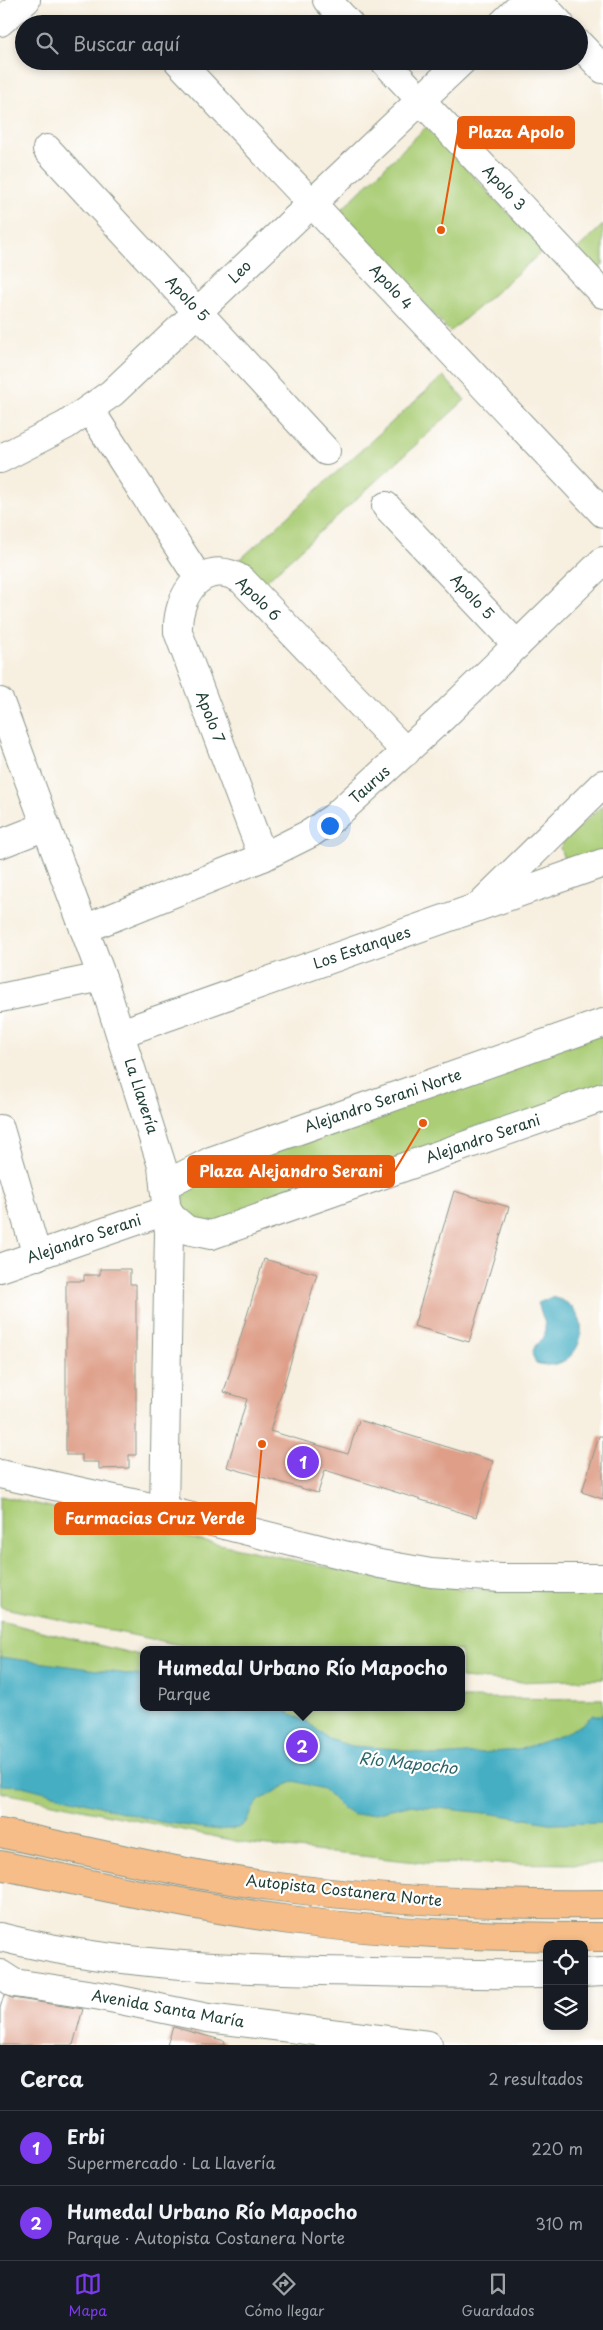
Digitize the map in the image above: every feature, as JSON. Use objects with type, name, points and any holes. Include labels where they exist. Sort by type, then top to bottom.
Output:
[{"type":"highway","name":"Autopista Costanera Norte","points":[[0,1833],[207,1876],[307,1891],[479,1903],[603,1904]]},
{"type":"highway","points":[[0,1865],[172,1900],[290,1920],[411,1932],[603,1937]]},
{"type":"street","points":[[0,22],[26,0]]},
{"type":"street","points":[[327,0],[341,15]]},
{"type":"street","points":[[511,15],[527,0]]},
{"type":"street","points":[[538,0],[552,15]]},
{"type":"street","points":[[588,53],[603,69]]},
{"type":"street","name":"Apolo 4","points":[[186,70],[603,513]]},
{"type":"street","name":"Apolo 3","points":[[392,70],[603,294]]},
{"type":"street","name":"Leo","points":[[0,459],[50,434],[90,410],[112,393],[453,70]]},
{"type":"street","name":"Apolo 5","points":[[47,149],[326,451]]},
{"type":"street","points":[[90,410],[199,580]]},
{"type":"street","name":"Apolo 5","points":[[386,506],[517,645]]},
{"type":"street","name":"Taurus","points":[[84,929],[263,857],[311,833],[333,818],[406,752],[603,561]]},
{"type":"street","name":"Apolo 6","points":[[199,580],[214,572],[224,572],[242,580],[406,752]]},
{"type":"street","name":"Apolo 7","points":[[199,580],[183,598],[179,610],[178,632],[263,857]]},
{"type":"street","name":"La Llavería","points":[[0,705],[102,977],[155,1140],[167,1203],[169,1273],[164,1510]]},
{"type":"street","points":[[477,908],[603,784]]},
{"type":"street","points":[[0,844],[46,826]]},
{"type":"street","points":[[550,836],[548,856],[555,869],[565,876]]},
{"type":"street","name":"Los Estanques","points":[[121,1033],[603,862]]},
{"type":"street","points":[[0,998],[102,977]]},
{"type":"street","name":"Alejandro Serani Norte","points":[[167,1203],[212,1161],[603,1023]]},
{"type":"street","name":"Alejandro Serani","points":[[169,1273],[185,1249],[211,1235],[603,1097]]},
{"type":"street","points":[[0,1129],[37,1256]]},
{"type":"street","points":[[167,1203],[187,1230],[211,1235]]},
{"type":"street","name":"Alejandro Serani","points":[[0,1268],[37,1256],[167,1203]]},
{"type":"street","points":[[0,1474],[164,1510],[362,1559],[431,1573],[500,1578],[603,1578]]},
{"type":"street","points":[[0,1919],[147,1947],[320,1971]]},
{"type":"street","points":[[0,1937],[88,1954],[222,1968],[458,1975],[543,1974]]},
{"type":"street","points":[[588,1973],[603,1972]]},
{"type":"street","name":"Avenida Santa María","points":[[0,1974],[14,1983],[101,1996],[208,2018],[428,2045]]},
{"type":"green space","points":[[426,127],[544,250],[450,332],[340,211]]},
{"type":"green space","points":[[603,225],[603,265],[593,274],[574,252]]},
{"type":"green space","points":[[443,376],[465,400],[256,590],[234,565]]},
{"type":"green space","points":[[603,805],[603,853],[576,863],[564,859],[560,848],[565,840]]},
{"type":"green space","points":[[603,1028],[603,1090],[199,1230],[178,1208],[189,1186],[247,1155]]},
{"type":"green space","points":[[0,1496],[380,1579],[465,1589],[603,1591],[603,1679],[517,1682],[465,1678],[465,1646],[184,1646],[0,1607]]},
{"type":"green space","points":[[0,1621],[140,1655],[140,1711],[465,1711],[465,1698],[603,1699],[603,1864],[426,1863],[250,1844],[0,1792]]},
{"type":"water","points":[[552,1297],[568,1304],[577,1314],[581,1327],[580,1340],[574,1352],[565,1361],[552,1365],[536,1363],[532,1354],[535,1346],[545,1335],[545,1324],[538,1303]]},
{"type":"water","name":"Río Mapocho","points":[[0,1657],[140,1676],[140,1711],[286,1711],[310,1724],[329,1739],[352,1746],[398,1749],[438,1756],[518,1750],[554,1738],[581,1725],[593,1715],[603,1715],[603,1823],[555,1824],[494,1814],[408,1805],[375,1813],[354,1815],[343,1809],[323,1789],[294,1781],[260,1800],[252,1809],[247,1821],[238,1828],[218,1830],[161,1822],[22,1786],[0,1785]]},
{"type":"building","points":[[454,1191],[509,1207],[469,1342],[414,1326]]},
{"type":"building","points":[[264,1259],[317,1274],[270,1431],[348,1454],[359,1420],[493,1461],[476,1517],[325,1470],[318,1493],[227,1467],[247,1399],[224,1392]]},
{"type":"building","points":[[100,1269],[130,1269],[130,1284],[136,1284],[136,1455],[129,1455],[129,1468],[99,1469],[99,1462],[82,1462],[82,1455],[66,1455],[66,1281],[84,1281],[84,1275],[100,1275]]},
{"type":"building","points":[[599,1436],[603,1436],[603,1499],[582,1492]]},
{"type":"building","points":[[4,1995],[12,1998],[83,2009],[73,2045],[0,2045],[0,2008]]},
{"type":"building","points":[[173,2027],[225,2041],[224,2045],[167,2045]]},
{"type":"place","name":"Plaza Apolo","points":[[441,230]]},
{"type":"place","name":"Plaza Alejandro Serani","points":[[423,1123]]},
{"type":"place","name":"Farmacias Cruz Verde","points":[[262,1444]]},
{"type":"place","name":"Erbi","points":[[303,1462]]},
{"type":"place","name":"Humedal Urbano Río Mapocho","points":[[302,1746]]}]
